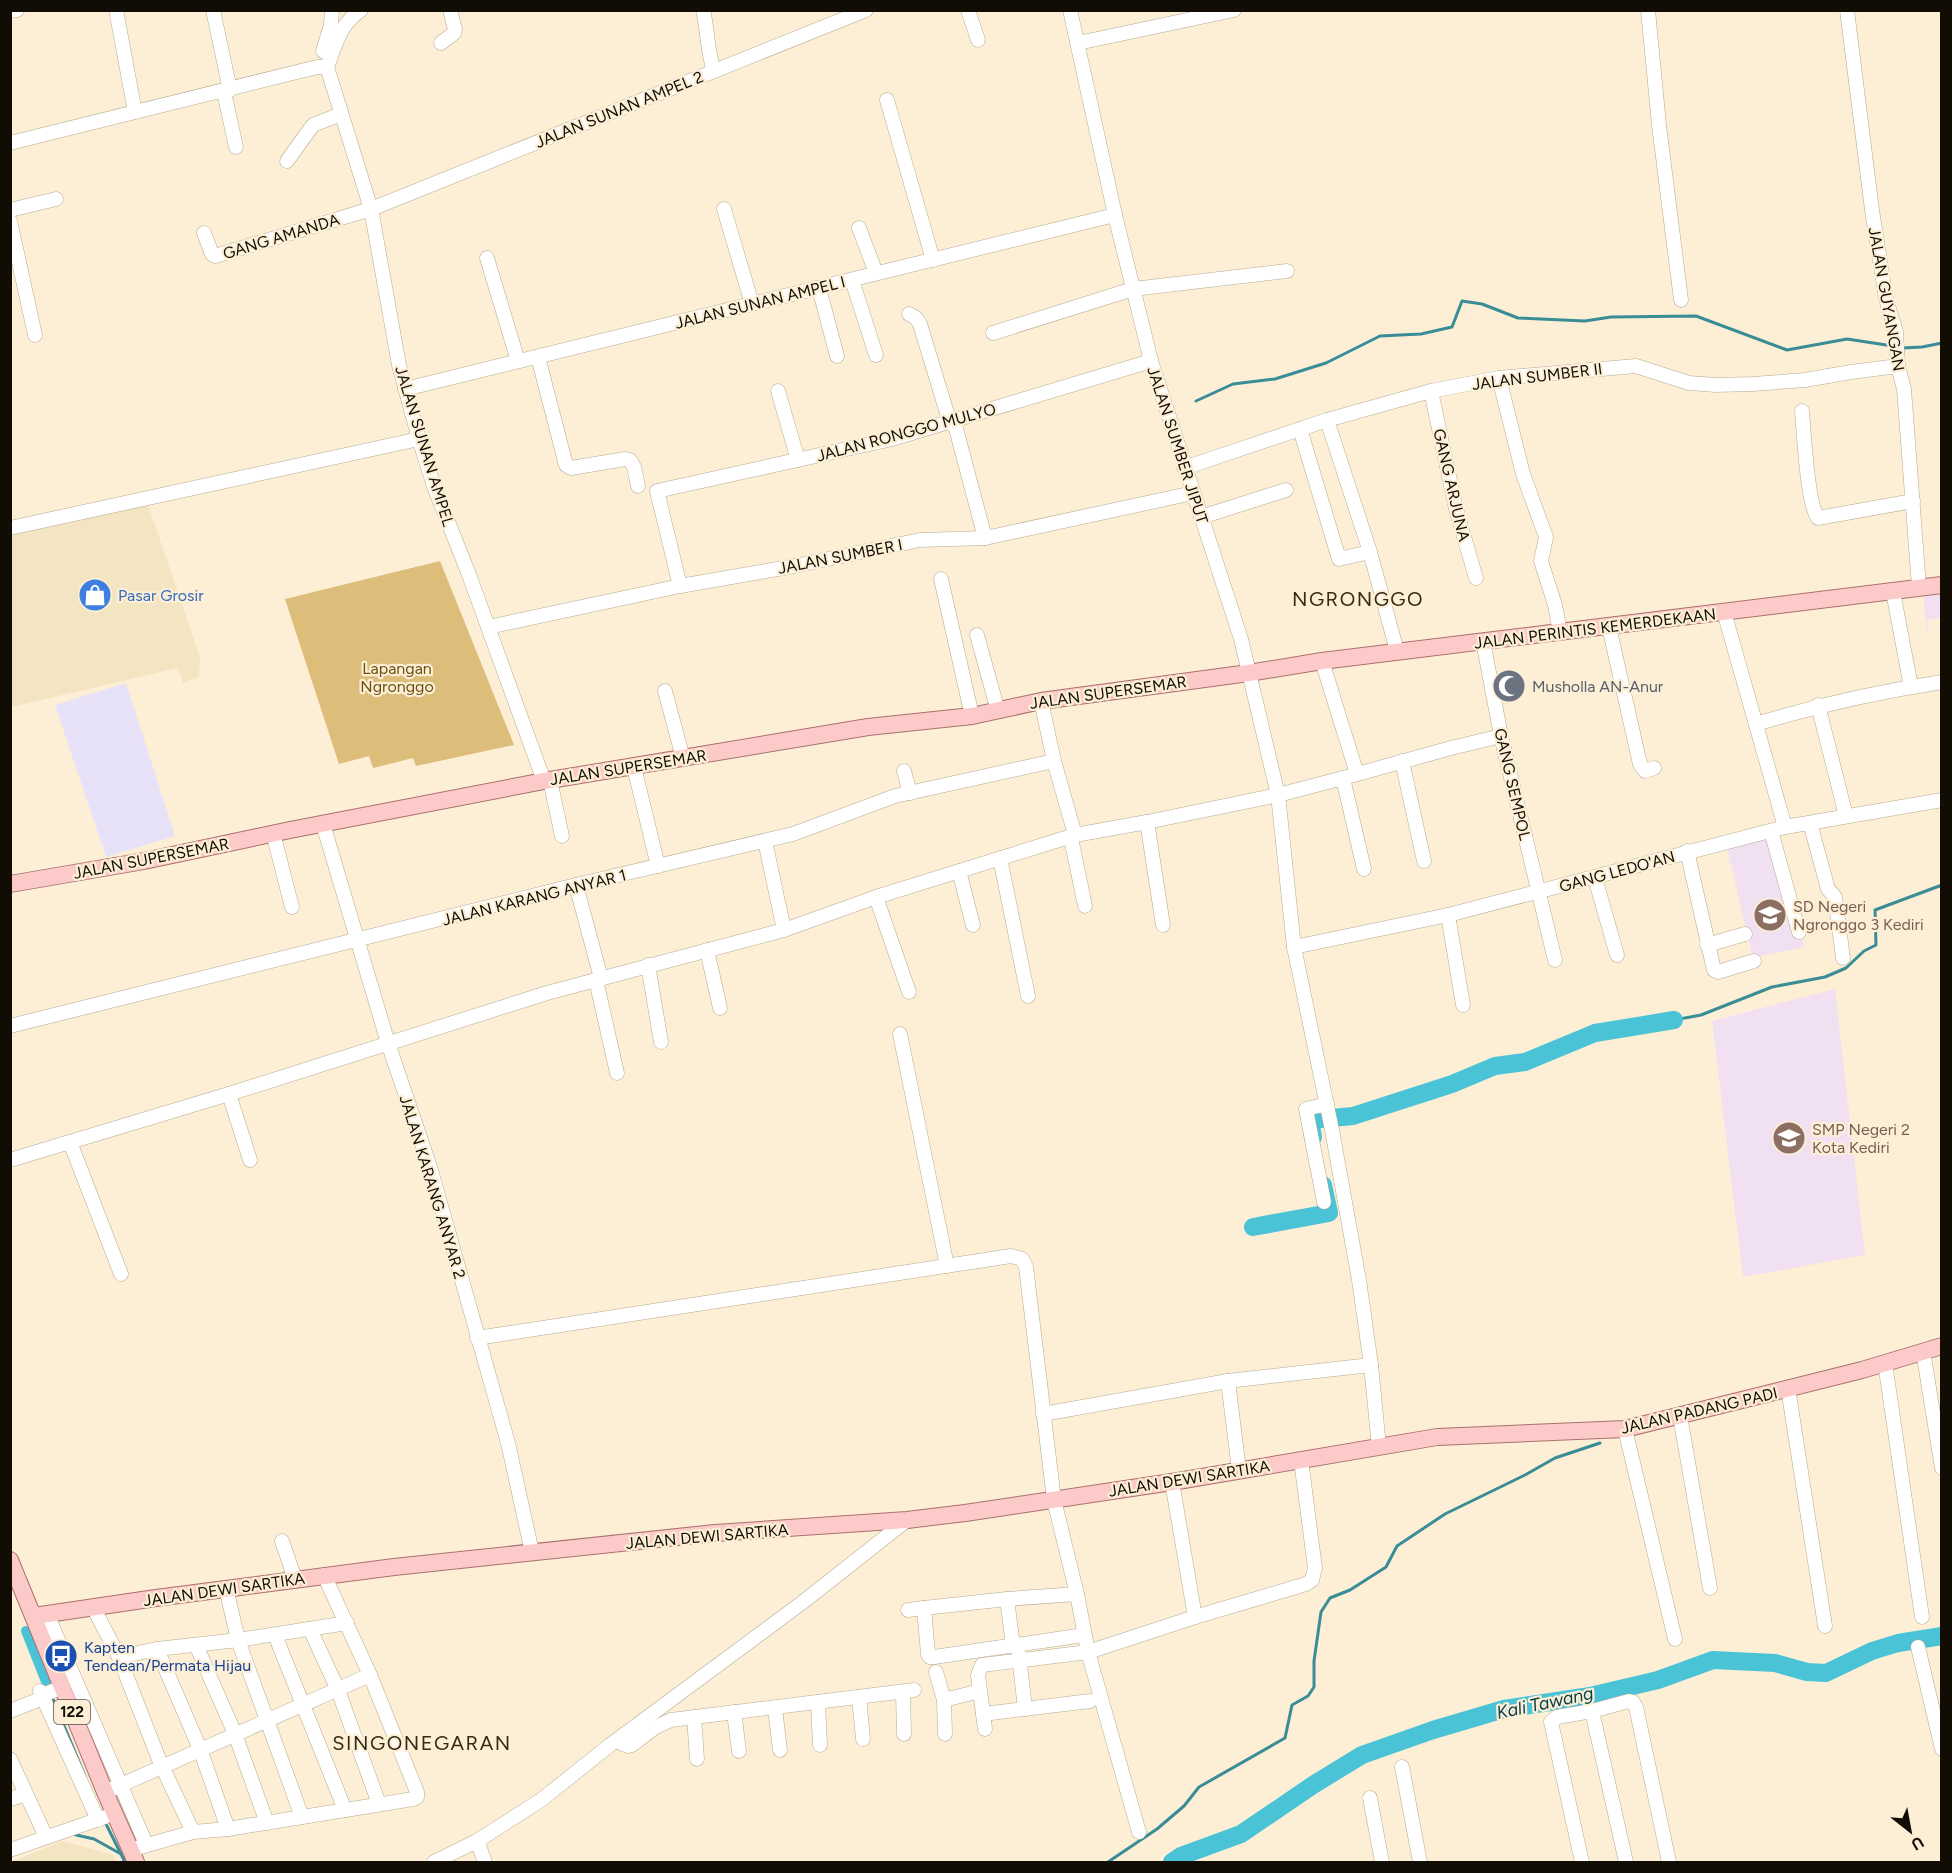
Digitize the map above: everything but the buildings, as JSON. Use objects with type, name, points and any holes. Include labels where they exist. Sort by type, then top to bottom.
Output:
[{"type":"main road","name":"JALAN PERINTIS KEMERDEKAAN","points":[[1249,673],[1397,651],[1941,585]]},
{"type":"main road","name":"JALAN SUPERSEMAR","points":[[10,884],[144,861],[273,833],[547,780],[868,727],[972,716],[1041,701],[1249,673]]},
{"type":"main road","name":"JALAN PADANG PADI","points":[[1379,1447],[1447,1436],[1625,1429],[1885,1363],[1941,1346]]},
{"type":"main road","name":"JALAN DEWI SARTIKA","points":[[40,1615],[324,1575],[532,1552],[715,1533],[907,1521],[1172,1482],[1379,1447]]},
{"type":"main road","name":"122","points":[[10,1560],[49,1635],[48,1692],[89,1732],[103,1787],[115,1814],[137,1852]]},
{"type":"street","points":[[10,11],[17,10]]},
{"type":"street","points":[[116,10],[135,111]]},
{"type":"street","points":[[213,10],[236,147]]},
{"type":"street","points":[[322,67],[332,10]]},
{"type":"street","points":[[10,143],[322,67],[346,22],[361,10]]},
{"type":"street","points":[[441,43],[454,33],[450,10]]},
{"type":"street","points":[[703,10],[709,36],[707,46],[714,71]]},
{"type":"street","name":"JALAN SUNAN AMPEL 2","points":[[371,208],[714,71],[848,14],[866,10]]},
{"type":"street","points":[[968,10],[978,40]]},
{"type":"street","name":"JALAN SUMBER JIPUT","points":[[1070,10],[1115,215],[1151,361],[1241,639],[1278,795],[1294,947],[1328,1107],[1359,1280],[1371,1365],[1379,1447]]},
{"type":"street","points":[[1078,43],[1234,10]]},
{"type":"street","points":[[1648,10],[1659,125],[1681,300]]},
{"type":"street","name":"JALAN GUYANGAN","points":[[1847,10],[1872,210],[1886,299],[1896,332],[1898,366],[1905,397],[1919,587]]},
{"type":"street","name":"JALAN SUNAN AMPEL","points":[[322,67],[341,114],[371,208],[405,389],[419,439],[439,499],[547,780],[562,836]]},
{"type":"street","points":[[887,100],[933,260]]},
{"type":"street","points":[[287,161],[313,125],[341,114]]},
{"type":"street","points":[[10,210],[56,199]]},
{"type":"street","name":"GANG AMANDA","points":[[204,233],[212,254],[216,255],[371,208]]},
{"type":"street","points":[[724,209],[752,304]]},
{"type":"street","name":"JALAN SUNAN AMPEL I","points":[[405,389],[1115,215]]},
{"type":"street","points":[[10,221],[35,335]]},
{"type":"street","points":[[859,228],[876,273]]},
{"type":"street","points":[[487,258],[518,361]]},
{"type":"street","points":[[993,333],[1133,290],[1287,271]]},
{"type":"street","points":[[852,280],[876,355]]},
{"type":"street","points":[[819,288],[837,356]]},
{"type":"street","points":[[909,314],[920,324],[952,422],[985,538]]},
{"type":"street","points":[[538,357],[566,465],[571,468],[630,460],[638,486]]},
{"type":"street","name":"JALAN RONGGO MULYO","points":[[680,586],[657,491],[858,447],[952,422],[1151,361]]},
{"type":"street","name":"JALAN SUMBER II","points":[[1184,468],[1327,420],[1431,391],[1499,378],[1636,366],[1689,382],[1716,385],[1753,384],[1805,380],[1898,366]]},
{"type":"street","points":[[1499,378],[1523,474],[1546,537],[1541,561],[1557,612],[1560,632]]},
{"type":"street","points":[[778,391],[798,460]]},
{"type":"street","name":"GANG ARJUNA","points":[[1431,391],[1456,509],[1476,578]]},
{"type":"street","points":[[1802,411],[1810,487],[1818,518],[1913,501]]},
{"type":"street","points":[[1327,420],[1370,552],[1397,651]]},
{"type":"street","points":[[1300,429],[1339,559],[1370,552]]},
{"type":"street","points":[[10,528],[419,439]]},
{"type":"street","points":[[1202,517],[1286,490]]},
{"type":"street","name":"JALAN SUMBER I","points":[[488,627],[680,586],[789,567],[920,540],[985,538],[1193,493]]},
{"type":"street","points":[[941,579],[972,716]]},
{"type":"street","points":[[1893,592],[1911,687]]},
{"type":"street","points":[[1724,612],[1756,724],[1799,932]]},
{"type":"street","points":[[1609,627],[1640,764],[1645,771],[1654,768]]},
{"type":"street","points":[[977,635],[998,711]]},
{"type":"street","name":"GANG SEMPOL","points":[[1483,641],[1502,736],[1555,960]]},
{"type":"street","points":[[1322,661],[1350,776],[1364,869]]},
{"type":"street","points":[[1756,724],[1818,705],[1866,694],[1941,682]]},
{"type":"street","points":[[665,691],[683,758]]},
{"type":"street","points":[[1041,701],[1073,837],[1085,906]]},
{"type":"street","points":[[1818,705],[1846,816]]},
{"type":"street","points":[[10,1160],[229,1094],[474,1015],[648,965],[784,930],[876,897],[1073,837],[1278,795],[1502,736]]},
{"type":"street","name":"JALAN KARANG ANYAR 1","points":[[10,1026],[576,885],[793,834],[895,796],[1054,761]]},
{"type":"street","points":[[1402,761],[1424,861]]},
{"type":"street","points":[[634,767],[658,866]]},
{"type":"street","points":[[904,771],[910,793]]},
{"type":"street","name":"GANG LEDO'AN","points":[[1294,947],[1448,915],[1778,829],[1941,800]]},
{"type":"street","points":[[1147,822],[1163,925]]},
{"type":"street","points":[[1810,823],[1828,890],[1836,897],[1844,958]]},
{"type":"street","name":"JALAN KARANG ANYAR 2","points":[[323,824],[388,1043],[430,1167],[513,1460],[532,1552]]},
{"type":"street","points":[[273,833],[292,906]]},
{"type":"street","points":[[765,841],[784,930]]},
{"type":"street","points":[[1687,851],[1713,968],[1716,972],[1754,961]]},
{"type":"street","points":[[1000,858],[1028,996]]},
{"type":"street","points":[[959,871],[973,925]]},
{"type":"street","points":[[1595,878],[1617,955]]},
{"type":"street","points":[[576,885],[617,1073]]},
{"type":"street","points":[[876,897],[909,992]]},
{"type":"street","points":[[1448,915],[1463,1005]]},
{"type":"street","points":[[1707,945],[1745,934]]},
{"type":"street","points":[[707,950],[720,1008]]},
{"type":"street","points":[[648,965],[661,1042]]},
{"type":"street","points":[[900,1034],[946,1266]]},
{"type":"street","points":[[229,1094],[250,1160]]},
{"type":"street","points":[[1324,1202],[1306,1109],[1328,1107]]},
{"type":"street","points":[[70,1142],[122,1274]]},
{"type":"street","points":[[477,1338],[1011,1256],[1020,1257],[1025,1262],[1054,1500],[1077,1594],[1088,1652],[1140,1832]]},
{"type":"street","points":[[1923,1351],[1941,1468]]},
{"type":"street","points":[[1885,1363],[1922,1617]]},
{"type":"street","points":[[1043,1414],[1228,1381],[1371,1365]]},
{"type":"street","points":[[1228,1381],[1239,1470]]},
{"type":"street","points":[[1788,1388],[1825,1626]]},
{"type":"street","points":[[1680,1416],[1710,1588]]},
{"type":"street","points":[[1625,1429],[1675,1640]]},
{"type":"street","points":[[985,1729],[978,1675],[982,1665],[1088,1652],[1306,1584],[1312,1580],[1315,1568],[1301,1460]]},
{"type":"street","points":[[1172,1482],[1195,1617]]},
{"type":"street","points":[[434,1863],[477,1841],[541,1800],[616,1741],[804,1602],[907,1521]]},
{"type":"street","points":[[282,1541],[295,1579]]},
{"type":"street","points":[[49,1635],[89,1732],[118,1780],[137,1852],[193,1832],[228,1829],[413,1799],[417,1795],[370,1675],[324,1575]]},
{"type":"street","points":[[226,1588],[238,1640],[302,1817]]},
{"type":"street","points":[[908,1610],[1077,1594]]},
{"type":"street","points":[[1006,1599],[1020,1661],[1025,1709]]},
{"type":"street","points":[[93,1607],[119,1657],[193,1832]]},
{"type":"street","points":[[924,1608],[930,1657],[1084,1635]]},
{"type":"street","points":[[119,1657],[157,1649],[275,1635],[347,1623]]},
{"type":"street","points":[[310,1629],[338,1690],[379,1804]]},
{"type":"street","points":[[275,1635],[345,1810]]},
{"type":"street","points":[[196,1645],[235,1734],[267,1823]]},
{"type":"street","points":[[1918,1647],[1941,1749]]},
{"type":"street","points":[[157,1649],[200,1749],[228,1829]]},
{"type":"street","points":[[936,1672],[944,1700],[945,1734]]},
{"type":"street","points":[[103,1787],[268,1721],[370,1675]]},
{"type":"street","points":[[616,1741],[628,1746],[632,1745],[654,1728],[671,1720],[909,1691],[904,1734]]},
{"type":"street","points":[[944,1700],[981,1691]]},
{"type":"street","points":[[10,1702],[48,1692]]},
{"type":"street","points":[[10,1711],[48,1692]]},
{"type":"street","points":[[48,1692],[64,1740],[98,1820]]},
{"type":"street","points":[[859,1697],[862,1739]]},
{"type":"street","points":[[984,1714],[1090,1701]]},
{"type":"street","points":[[1582,1863],[1551,1722],[1557,1717],[1629,1701],[1635,1703],[1669,1863]]},
{"type":"street","points":[[818,1702],[820,1745]]},
{"type":"street","points":[[775,1707],[780,1750]]},
{"type":"street","points":[[1592,1711],[1626,1863]]},
{"type":"street","points":[[734,1712],[739,1751]]},
{"type":"street","points":[[694,1717],[697,1759]]},
{"type":"street","points":[[10,1758],[46,1837]]},
{"type":"street","points":[[1402,1767],[1420,1863]]},
{"type":"street","points":[[10,1799],[26,1794]]},
{"type":"street","points":[[1370,1798],[1382,1863]]},
{"type":"street","points":[[10,1850],[115,1814]]},
{"type":"street","points":[[477,1841],[485,1863]]},
{"type":"shaded area","name":"Pasar Grosir","points":[[146,499],[200,657],[199,677],[183,683],[178,668],[11,707],[10,532]]},
{"type":"shaded area","points":[[1941,593],[1941,618],[1927,620],[1928,630],[1941,629],[1927,631],[1923,595]]},
{"type":"shaded area","points":[[126,683],[175,836],[106,857],[55,705]]},
{"type":"shaded area","name":"SD Negeri Ngronggo 3 Kediri","points":[[1773,833],[1787,866],[1804,947],[1753,958],[1726,844]]},
{"type":"shaded area","name":"SMP Negeri 2 Kota Kediri","points":[[1835,989],[1865,1255],[1743,1277],[1712,1021]]},
{"type":"shaded area","points":[[63,1841],[113,1855],[116,1862],[11,1862]]},
{"type":"green space","name":"Lapangan Ngronggo","points":[[440,561],[514,745],[416,766],[413,758],[373,768],[369,756],[339,764],[285,599]]},
{"type":"waterway","points":[[1196,401],[1233,384],[1275,379],[1326,363],[1380,336],[1421,334],[1452,327],[1462,301],[1482,304],[1518,318],[1585,321],[1611,317],[1696,316],[1787,350],[1847,339],[1893,346]]},
{"type":"waterway","points":[[1902,348],[1942,343]]},
{"type":"waterway","points":[[1674,1020],[1701,1015],[1772,987],[1825,977],[1846,968],[1864,951],[1876,945],[1875,910],[1942,885]]},
{"type":"waterway","points":[[1313,1137],[1310,1120],[1353,1116],[1452,1084],[1495,1066],[1525,1062],[1595,1033],[1674,1020]]},
{"type":"waterway","points":[[1253,1227],[1329,1213],[1323,1185]]},
{"type":"waterway","points":[[1108,1862],[1157,1829],[1184,1806],[1199,1787],[1285,1738],[1292,1705],[1308,1696],[1314,1687],[1314,1661],[1321,1612],[1330,1598],[1350,1590],[1386,1567],[1397,1546],[1445,1514],[1555,1458],[1600,1443]]},
{"type":"waterway","points":[[26,1631],[47,1684]]},
{"type":"waterway","name":"Kali Tawang","points":[[1172,1862],[1181,1856],[1241,1834],[1362,1755],[1433,1730],[1504,1709],[1590,1696],[1658,1680],[1713,1660],[1775,1663],[1807,1672],[1826,1673],[1872,1651],[1898,1643],[1942,1636]]},
{"type":"waterway","points":[[52,1697],[85,1776]]},
{"type":"waterway","points":[[106,1824],[125,1862]]},
{"type":"waterway","points":[[72,1834],[94,1839],[121,1854]]},
{"type":"place","name":"Pasar Grosir","points":[[95,595]]},
{"type":"place","name":"Musholla AN-Anur","points":[[1509,686]]},
{"type":"place","name":"SD Negeri Ngronggo 3 Kediri","points":[[1770,915]]},
{"type":"place","name":"SMP Negeri 2 Kota Kediri","points":[[1789,1138]]},
{"type":"place","name":"Kapten Tendean/Permata Hijau","points":[[61,1656]]},
{"type":"district","name":"NGRONGGO","points":[[1358,599]]},
{"type":"district","name":"SINGONEGARAN","points":[[422,1743]]}]
